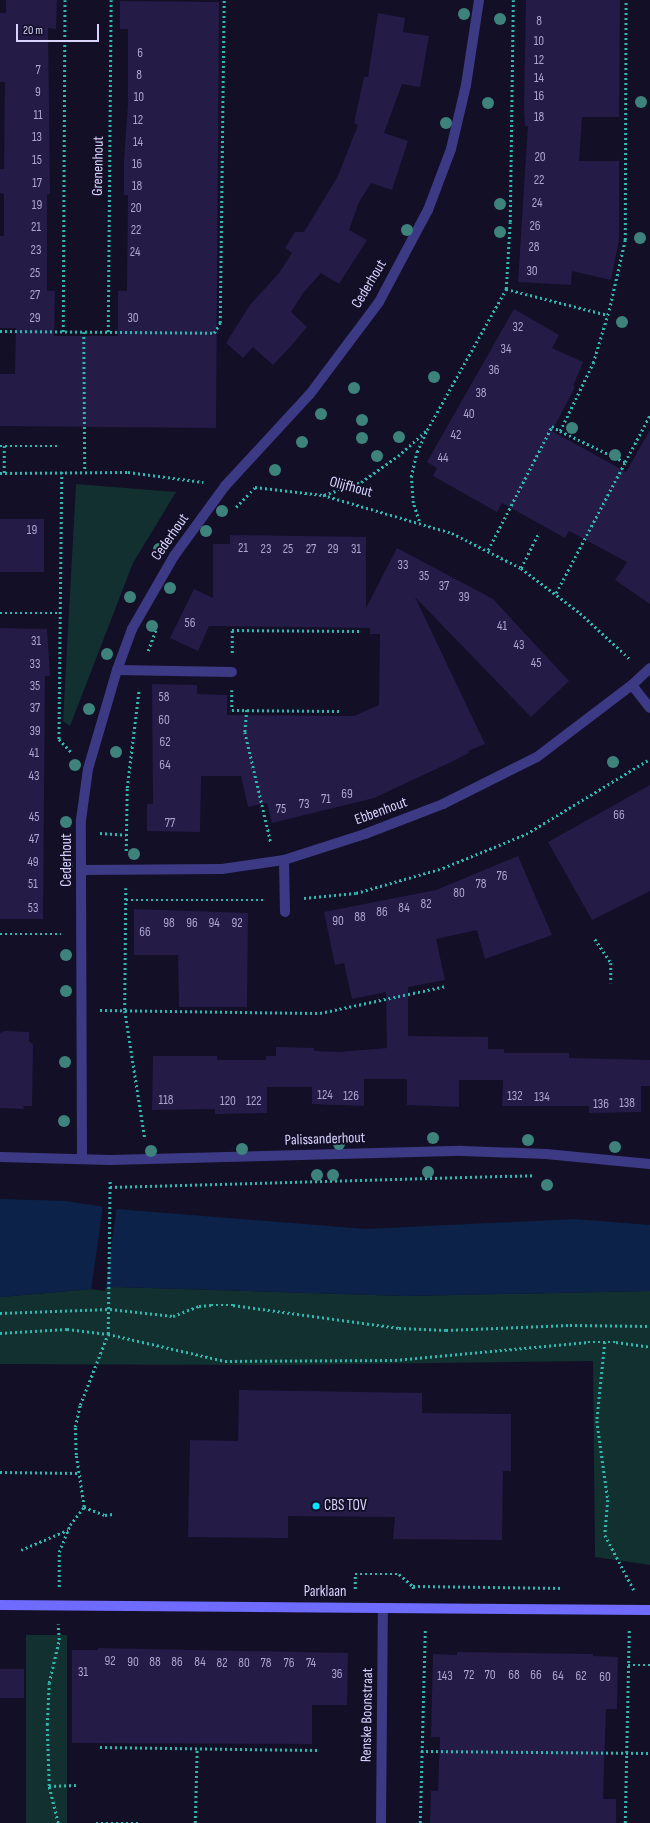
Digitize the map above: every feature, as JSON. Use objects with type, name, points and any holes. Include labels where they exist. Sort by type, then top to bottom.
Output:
[{"type":"street","name":"Cederhout","points":[[82,1158],[82,831],[88,769],[117,670],[132,629],[148,598],[174,556],[225,486],[310,394],[374,308],[428,210],[451,149],[466,85],[479,0]]},
{"type":"street","points":[[117,670],[232,672]]},
{"type":"street","name":"Ebbenhout","points":[[82,870],[222,869],[280,861],[443,804],[537,757],[649,672]]},
{"type":"street","points":[[632,685],[650,708]]},
{"type":"street","points":[[280,861],[285,912]]},
{"type":"street","name":"Palissanderhout","points":[[0,1157],[148,1160],[462,1151],[546,1154],[650,1164]]},
{"type":"street","name":"Parklaan","points":[[0,1605],[650,1610]]},
{"type":"street","name":"Renske Boonstraat","points":[[381,1823],[384,1608]]},
{"type":"path","points":[[63,332],[65,0]]},
{"type":"path","name":"Grenenhout","points":[[108,332],[111,0]]},
{"type":"path","points":[[0,331],[214,333],[220,323],[224,0]]},
{"type":"path","points":[[418,521],[413,502],[411,477],[417,452],[427,430],[506,289],[510,222],[513,0]]},
{"type":"path","points":[[560,431],[593,363],[608,315],[625,240],[626,0]]},
{"type":"path","points":[[506,289],[608,315]]},
{"type":"path","points":[[84,332],[84,471]]},
{"type":"path","points":[[556,593],[650,415]]},
{"type":"path","points":[[488,550],[552,426],[625,462]]},
{"type":"path","points":[[324,495],[361,482],[398,456],[427,430]]},
{"type":"path","points":[[0,446],[57,446]]},
{"type":"path","points":[[4,446],[4,473]]},
{"type":"path","name":"Olijfhout","points":[[0,474],[84,471],[128,472],[225,486],[255,487],[324,495],[418,521],[452,533],[521,568],[556,593],[649,672]]},
{"type":"path","points":[[62,472],[59,739],[88,769]]},
{"type":"path","points":[[234,509],[255,487]]},
{"type":"path","points":[[521,568],[539,532]]},
{"type":"path","points":[[0,613],[60,613]]},
{"type":"path","points":[[148,1160],[125,1011],[126,835],[131,744],[142,670],[159,623]]},
{"type":"path","points":[[339,711],[232,710],[232,630],[362,631]]},
{"type":"path","points":[[247,710],[245,732],[280,861]]},
{"type":"path","points":[[126,900],[285,900],[356,893],[443,868],[526,834],[650,759]]},
{"type":"path","points":[[82,831],[126,835]]},
{"type":"path","points":[[0,934],[82,934]]},
{"type":"path","points":[[595,939],[611,963],[611,983]]},
{"type":"path","points":[[82,1009],[125,1011],[320,1013],[446,986]]},
{"type":"path","points":[[110,1187],[537,1175]]},
{"type":"path","points":[[58,1823],[49,1786],[47,1718],[49,1683],[59,1640],[59,1552],[68,1530],[84,1507],[79,1473],[76,1427],[80,1405],[108,1334],[110,1309],[110,1201]]},
{"type":"path","points":[[0,1313],[110,1309],[173,1316],[199,1306],[233,1305],[344,1322],[446,1330],[570,1325],[650,1326]]},
{"type":"path","points":[[0,1333],[67,1329],[108,1334],[225,1361],[395,1360],[605,1342],[650,1347]]},
{"type":"path","points":[[605,1342],[597,1421],[608,1500],[605,1535],[638,1597],[633,1610],[628,1665],[625,1823]]},
{"type":"path","points":[[0,1472],[79,1473]]},
{"type":"path","points":[[84,1507],[105,1514],[113,1514]]},
{"type":"path","points":[[21,1550],[68,1530]]},
{"type":"path","points":[[355,1607],[355,1574],[399,1574],[413,1586]]},
{"type":"path","points":[[420,1823],[426,1608]]},
{"type":"path","points":[[628,1665],[650,1665]]},
{"type":"path","points":[[100,1747],[319,1750]]},
{"type":"path","points":[[195,1823],[197,1748]]},
{"type":"path","points":[[421,1751],[626,1754],[650,1753]]},
{"type":"path","points":[[49,1786],[76,1785]]},
{"type":"path","points":[[96,1823],[140,1823]]},
{"type":"green space","points":[[76,484],[176,492],[133,563],[70,726],[63,721]]},
{"type":"green space","points":[[116,1287],[406,1296],[650,1291],[650,1565],[595,1557],[593,1361],[285,1365],[0,1364],[0,1297]]},
{"type":"green space","points":[[26,1635],[67,1635],[67,1823],[26,1823]]},
{"type":"water","points":[[0,1199],[66,1201],[117,1209],[366,1229],[574,1219],[650,1225],[650,1291],[406,1296],[116,1287],[0,1297]]},
{"type":"pier","points":[[103,1205],[117,1207],[105,1291],[91,1289]]},
{"type":"building","points":[[6,0],[57,0],[56,29],[48,28],[50,194],[47,194],[47,291],[55,291],[54,336],[118,336],[118,291],[127,291],[128,195],[124,195],[124,160],[128,104],[128,29],[120,29],[120,1],[219,2],[216,428],[0,426],[0,374],[15,374],[16,328],[0,328],[0,236],[4,236],[4,194],[0,193],[0,169],[4,169],[5,82],[0,82],[0,13],[6,13]]},
{"type":"building","points":[[526,0],[620,0],[619,117],[582,117],[579,161],[619,161],[619,240],[611,280],[572,271],[571,285],[518,282],[528,126],[525,126],[524,108]]},
{"type":"building","points":[[378,13],[405,18],[403,32],[429,36],[420,87],[402,84],[384,133],[408,141],[392,190],[371,183],[359,202],[349,230],[367,240],[339,284],[321,273],[303,293],[291,312],[307,327],[291,346],[273,365],[253,347],[243,358],[226,343],[250,305],[279,273],[292,253],[285,248],[295,232],[304,232],[338,176],[358,125],[354,123],[364,77],[368,77]]},
{"type":"building","points":[[514,309],[559,335],[552,348],[583,362],[573,386],[575,387],[552,431],[626,472],[650,430],[650,604],[615,580],[627,562],[569,531],[565,538],[502,503],[497,512],[433,476],[437,468],[427,462]]},
{"type":"building","points":[[0,519],[44,519],[44,572],[0,572]]},
{"type":"building","points":[[230,535],[366,537],[366,608],[397,548],[493,599],[569,681],[531,717],[415,597],[485,744],[468,751],[469,753],[449,763],[374,798],[272,823],[267,803],[248,807],[241,776],[201,776],[200,832],[147,831],[147,804],[153,804],[152,684],[197,685],[197,694],[227,695],[227,715],[354,716],[379,705],[380,634],[370,634],[370,628],[209,626],[198,651],[170,638],[194,589],[213,598],[213,544],[230,544]]},
{"type":"building","points":[[0,628],[47,629],[50,676],[45,676],[43,919],[0,919]]},
{"type":"building","points":[[650,785],[650,891],[592,920],[548,842]]},
{"type":"building","points":[[518,856],[552,935],[485,959],[477,930],[436,939],[445,980],[408,987],[408,1036],[488,1037],[488,1049],[504,1049],[504,1053],[569,1053],[569,1058],[650,1060],[650,1086],[641,1086],[641,1112],[589,1113],[589,1106],[502,1106],[503,1080],[459,1080],[459,1107],[407,1105],[407,1079],[364,1079],[364,1106],[312,1104],[312,1087],[267,1087],[267,1113],[215,1114],[215,1109],[152,1110],[153,1056],[217,1056],[217,1060],[266,1060],[266,1056],[276,1056],[276,1047],[314,1048],[314,1051],[339,1052],[387,1048],[386,992],[352,999],[344,963],[335,965],[324,912],[436,890]]},
{"type":"building","points":[[134,909],[248,913],[247,1007],[179,1007],[178,955],[134,955]]},
{"type":"building","points":[[5,1031],[29,1032],[29,1041],[33,1045],[32,1106],[23,1106],[24,1109],[0,1108],[0,1033]]},
{"type":"building","points":[[239,1390],[422,1393],[422,1413],[511,1414],[511,1471],[503,1471],[502,1540],[393,1539],[395,1517],[288,1516],[288,1538],[188,1537],[190,1440],[238,1441]]},
{"type":"building","points":[[98,1648],[348,1653],[347,1705],[312,1705],[312,1744],[72,1743],[72,1650],[98,1650]]},
{"type":"building","points":[[457,1652],[593,1654],[593,1656],[618,1657],[617,1709],[606,1709],[603,1799],[616,1799],[616,1823],[430,1823],[431,1791],[438,1791],[440,1737],[431,1737],[433,1654],[457,1655]]},
{"type":"building","points":[[0,1669],[24,1669],[24,1698],[0,1698]]},
{"type":"place","name":"CBS TOV","points":[[316,1506]]}]
